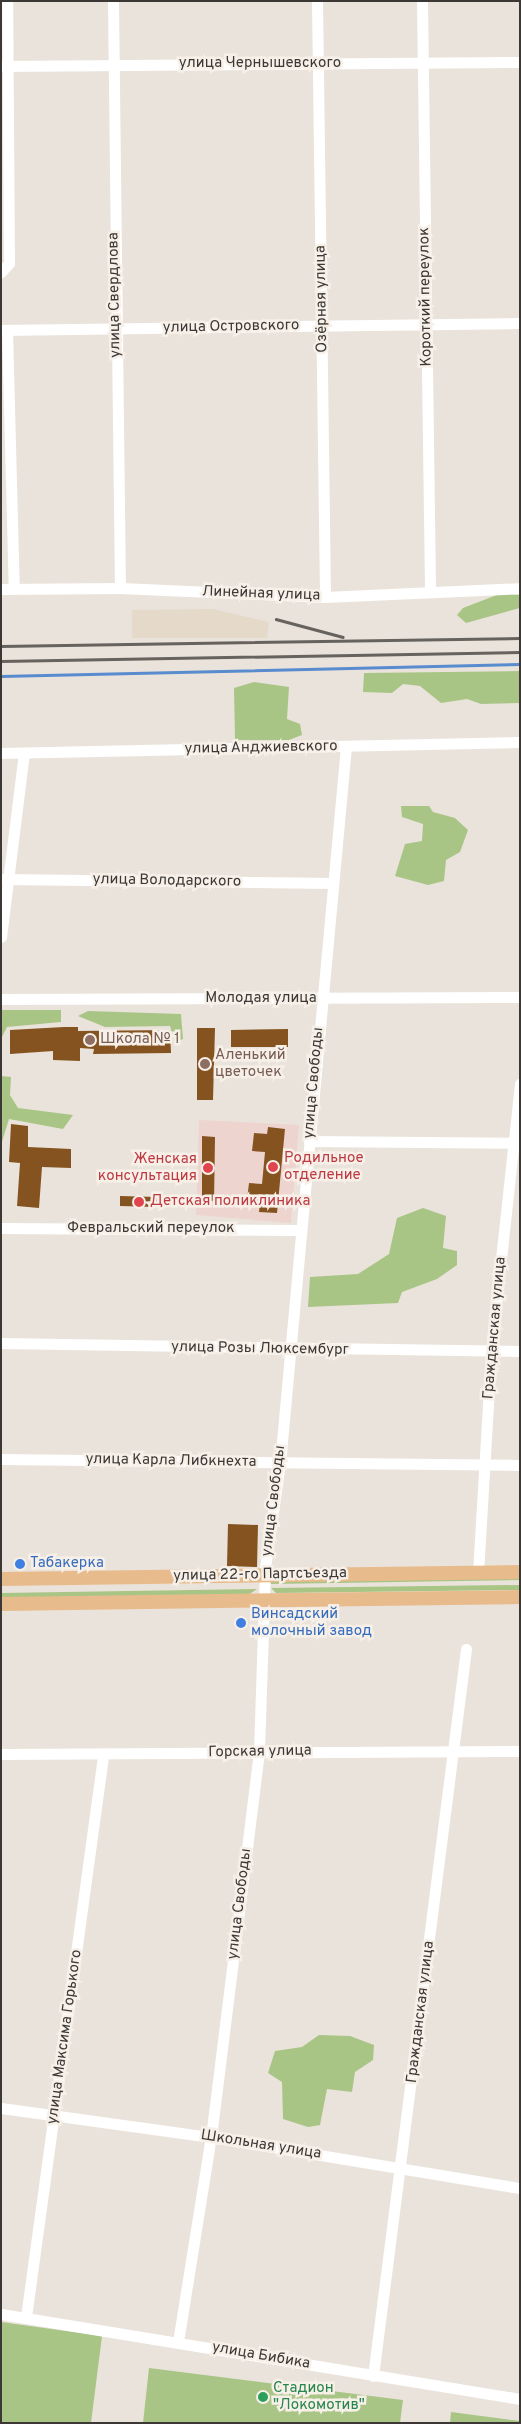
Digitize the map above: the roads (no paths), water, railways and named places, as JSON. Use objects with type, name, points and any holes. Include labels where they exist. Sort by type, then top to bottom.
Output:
[{"type":"main road","name":"улица 22-го Партсъезда","points":[[1,1579],[520,1572]]},
{"type":"main road","name":"улица 22-го Партсъезда","points":[[1,1604],[520,1597]]},
{"type":"street","points":[[1,272],[9,263],[3,66],[7,1]]},
{"type":"street","name":"улица Свердлова","points":[[113,1],[112,64],[120,588]]},
{"type":"street","name":"Озёрная улица","points":[[317,1],[323,326],[325,597]]},
{"type":"street","name":"Короткий переулок","points":[[422,1],[430,592]]},
{"type":"street","name":"улица Чернышевского","points":[[3,66],[520,62]]},
{"type":"street","name":"улица Островского","points":[[4,330],[520,323]]},
{"type":"street","points":[[4,330],[14,589]]},
{"type":"street","name":"Линейная улица","points":[[1,589],[120,588],[325,597],[520,588]]},
{"type":"street","name":"улица Анджиевского","points":[[1,753],[520,742]]},
{"type":"street","name":"улица Свободы","points":[[178,2342],[211,2137],[259,1751],[266,1600],[265,1574],[280,1462],[346,746]]},
{"type":"street","points":[[1,937],[5,879],[24,753]]},
{"type":"street","name":"улица Володарского","points":[[5,879],[333,883]]},
{"type":"street","name":"Молодая улица","points":[[1,999],[520,997]]},
{"type":"street","name":"Гражданская улица","points":[[478,1573],[491,1351],[517,1143],[520,1084]]},
{"type":"street","points":[[309,1141],[517,1143]]},
{"type":"street","name":"Февральский переулок","points":[[1,1228],[301,1230]]},
{"type":"street","name":"улица Розы Люксембург","points":[[1,1343],[290,1350],[520,1351]]},
{"type":"street","name":"улица Карла Либкнехта","points":[[1,1459],[520,1465]]},
{"type":"street","name":"Гражданская улица","points":[[373,2376],[402,2169],[466,1649]]},
{"type":"street","name":"Горская улица","points":[[1,1754],[103,1756],[259,1751],[520,1751]]},
{"type":"street","name":"улица Максима Горького","points":[[26,2317],[103,1756]]},
{"type":"street","name":"Школьная улица","points":[[1,2108],[211,2137],[520,2188]]},
{"type":"street","name":"улица Бибика","points":[[1,2314],[520,2399]]},
{"type":"waterway","points":[[1,676],[520,664]]},
{"type":"railway","points":[[276,619],[343,637]]},
{"type":"railway","points":[[1,646],[520,638]]},
{"type":"railway","points":[[1,661],[520,652]]},
{"type":"place","name":"Школа № 1","points":[[90,1040]]},
{"type":"place","name":"Аленький цветочек","points":[[205,1064]]},
{"type":"place","name":"Родильное отделение","points":[[273,1167]]},
{"type":"place","name":"Женская консультация","points":[[208,1168]]},
{"type":"place","name":"Детская поликлиника","points":[[139,1202]]},
{"type":"place","name":"Табакерка","points":[[20,1564]]},
{"type":"place","name":"Винсадский молочный завод","points":[[241,1623]]},
{"type":"place","name":"Стадион \"Локомотив\"","points":[[263,2397]]}]
